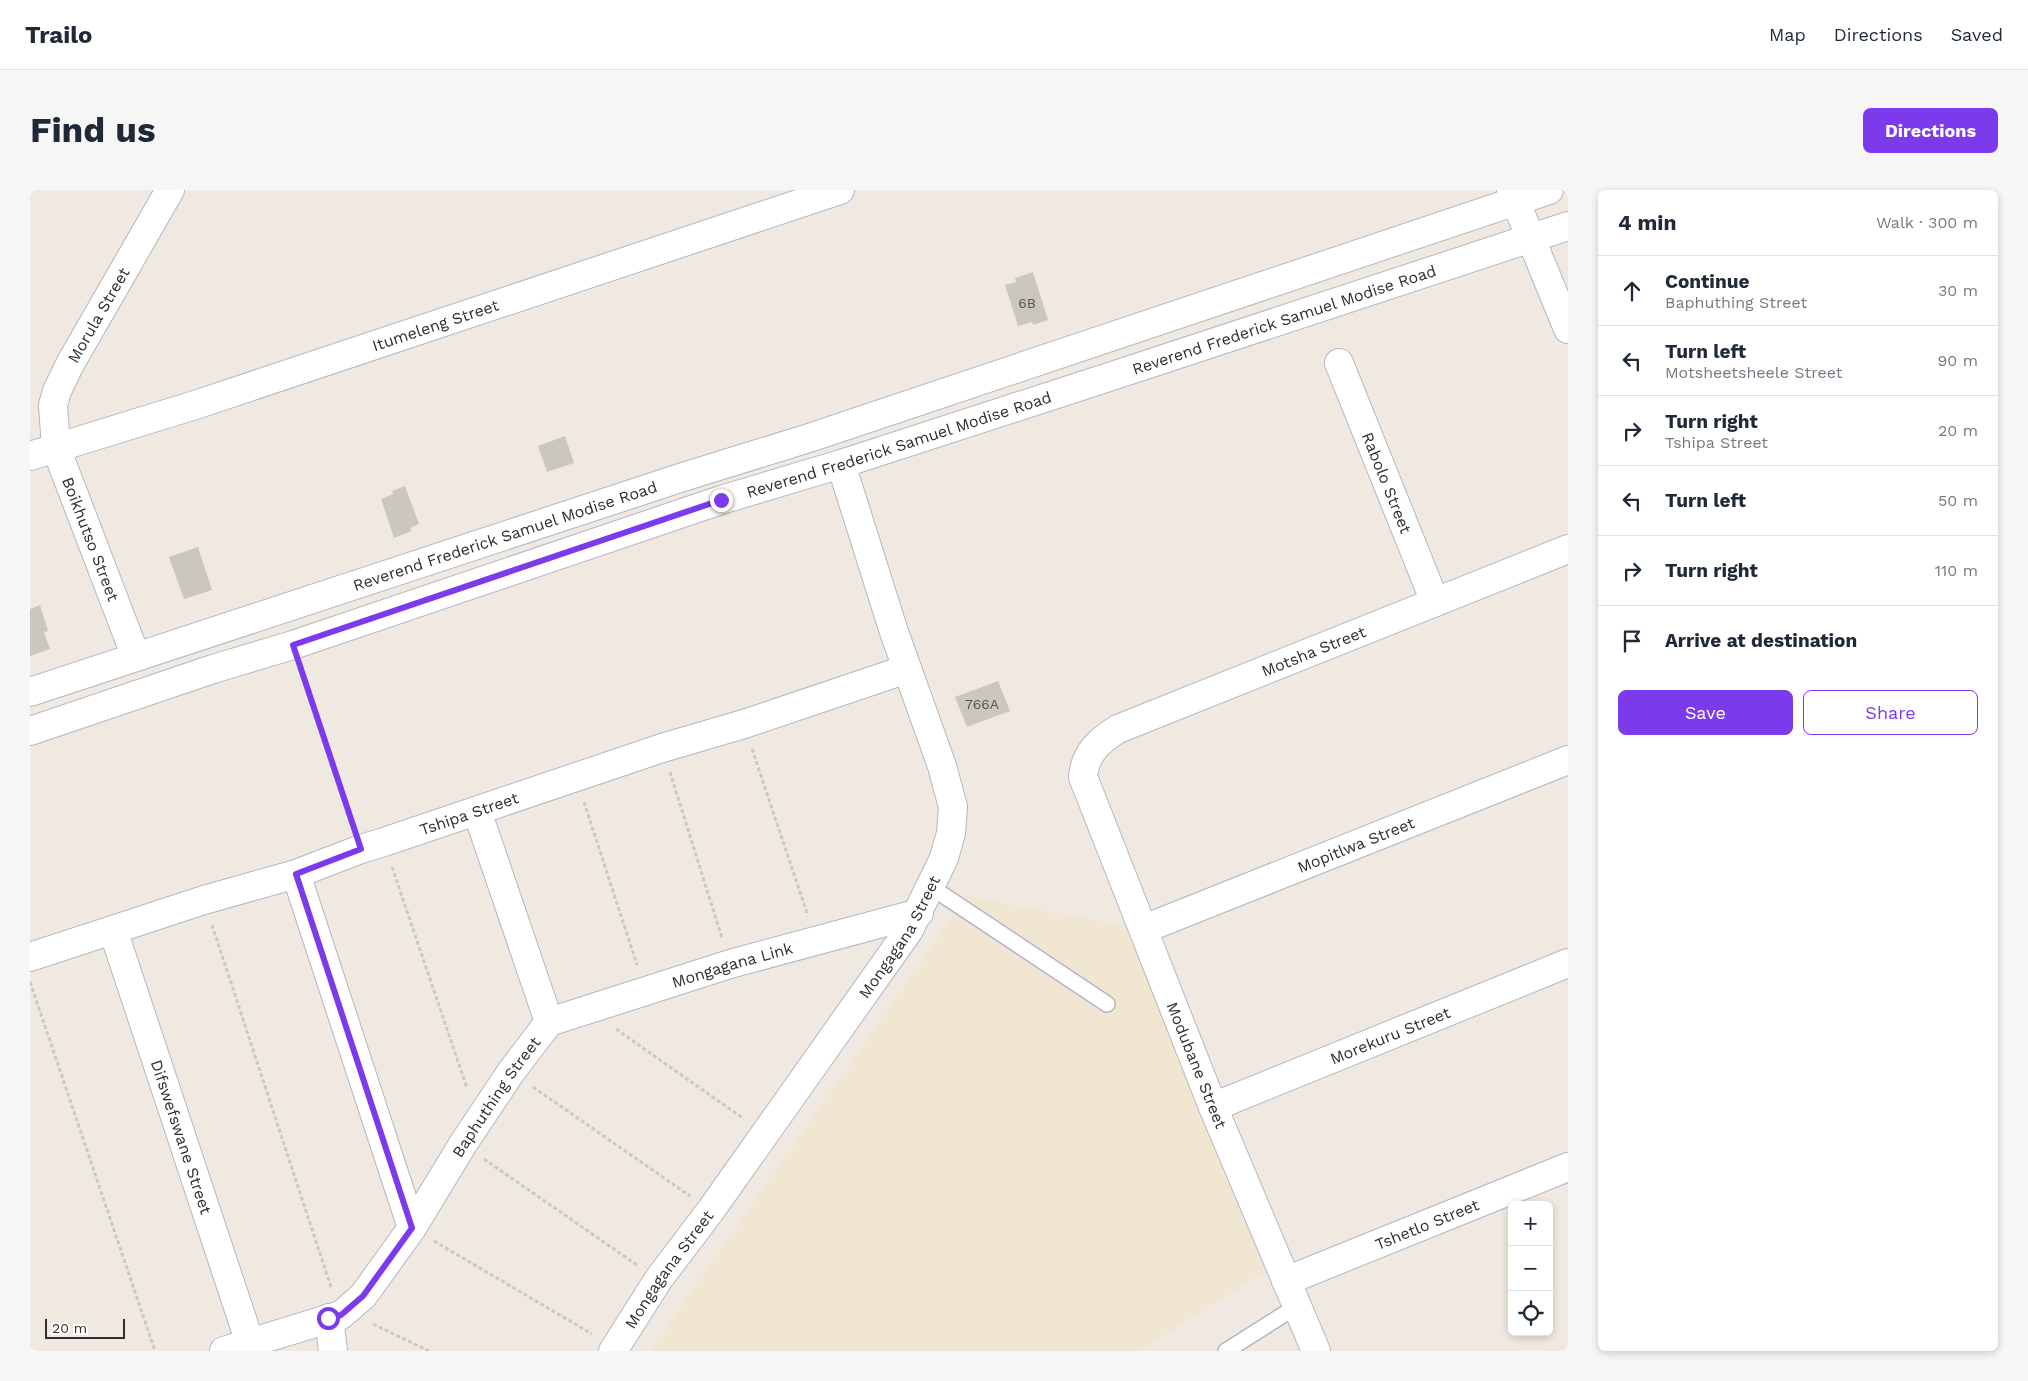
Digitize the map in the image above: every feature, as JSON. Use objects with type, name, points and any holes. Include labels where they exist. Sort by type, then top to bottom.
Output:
[{"type":"street","name":"Morula Street","points":[[56,448],[53,405],[57,391],[70,364],[170,190]]},
{"type":"street","name":"Itumeleng Street","points":[[30,456],[195,404],[840,190]]},
{"type":"street","name":"Reverend Frederick Samuel Modise Road","points":[[30,692],[682,477],[809,438],[1514,196],[1549,190]]},
{"type":"street","points":[[1514,196],[1568,329]]},
{"type":"street","name":"Reverend Frederick Samuel Modise Road","points":[[30,731],[204,672],[293,645],[721,500],[841,464],[1568,226]]},
{"type":"street","name":"Rabolo Street","points":[[1339,363],[1435,602]]},
{"type":"street","points":[[30,433],[56,448]]},
{"type":"street","name":"Boikhutso Street","points":[[56,448],[136,657]]},
{"type":"street","name":"Mongagana Street","points":[[615,1350],[658,1280],[711,1210],[898,947],[919,913],[931,888],[952,833],[954,807],[942,766],[841,464]]},
{"type":"street","name":"Motsha Street","points":[[1083,777],[1087,758],[1092,749],[1099,742],[1118,730],[1568,549]]},
{"type":"street","name":"Tshipa Street","points":[[30,957],[204,900],[296,874],[372,846],[662,748],[744,724],[908,669]]},
{"type":"street","name":"Mopitlwa Street","points":[[1144,929],[1568,760]]},
{"type":"street","name":"Modubane Street","points":[[1083,777],[1213,1107],[1316,1351]]},
{"type":"street","name":"Baphuthing Street","points":[[339,1315],[363,1296],[412,1228],[478,1121],[511,1072],[549,1022],[477,811]]},
{"type":"street","points":[[296,874],[412,1228]]},
{"type":"street","name":"Mongagana Link","points":[[549,1022],[587,1008],[730,964],[919,913]]},
{"type":"street","name":"Difswefswane Street","points":[[113,930],[250,1343]]},
{"type":"street","name":"Morekuru Street","points":[[1213,1107],[1568,963]]},
{"type":"street","name":"Tshetlo Street","points":[[1286,1281],[1568,1166]]},
{"type":"street","points":[[224,1351],[339,1315],[333,1351]]},
{"type":"lane","points":[[931,888],[1107,1004]]},
{"type":"lane","points":[[1226,1351],[1297,1306]]},
{"type":"path","points":[[293,645],[478,1121]]},
{"type":"path","points":[[744,724],[816,942]]},
{"type":"path","points":[[662,748],[730,964]]},
{"type":"path","points":[[576,778],[645,990]]},
{"type":"path","points":[[204,900],[339,1315],[429,1351]]},
{"type":"path","points":[[30,982],[156,1351]]},
{"type":"path","points":[[587,1008],[764,1133]]},
{"type":"path","points":[[511,1072],[711,1210]]},
{"type":"path","points":[[463,1144],[658,1280]]},
{"type":"path","points":[[412,1228],[615,1350]]},
{"type":"shaded area","points":[[967,896],[1125,926],[1268,1270],[1139,1351],[650,1351]]},
{"type":"building","points":[[1033,272],[1048,320],[1033,325],[1032,322],[1018,326],[1005,285],[1016,282],[1015,278]]},
{"type":"building","points":[[565,436],[574,463],[547,472],[538,446]]},
{"type":"building","points":[[405,486],[419,524],[410,528],[412,531],[394,538],[381,499],[393,494],[392,491]]},
{"type":"building","points":[[198,547],[212,590],[184,599],[169,557]]},
{"type":"building","points":[[40,605],[48,631],[44,632],[50,649],[30,656],[30,609]]},
{"type":"building","points":[[998,681],[1010,711],[967,727],[955,697]]},
{"type":"route","points":[[328,1318],[341,1315],[363,1296],[412,1228],[296,874],[361,849],[293,645],[721,500]]}]
